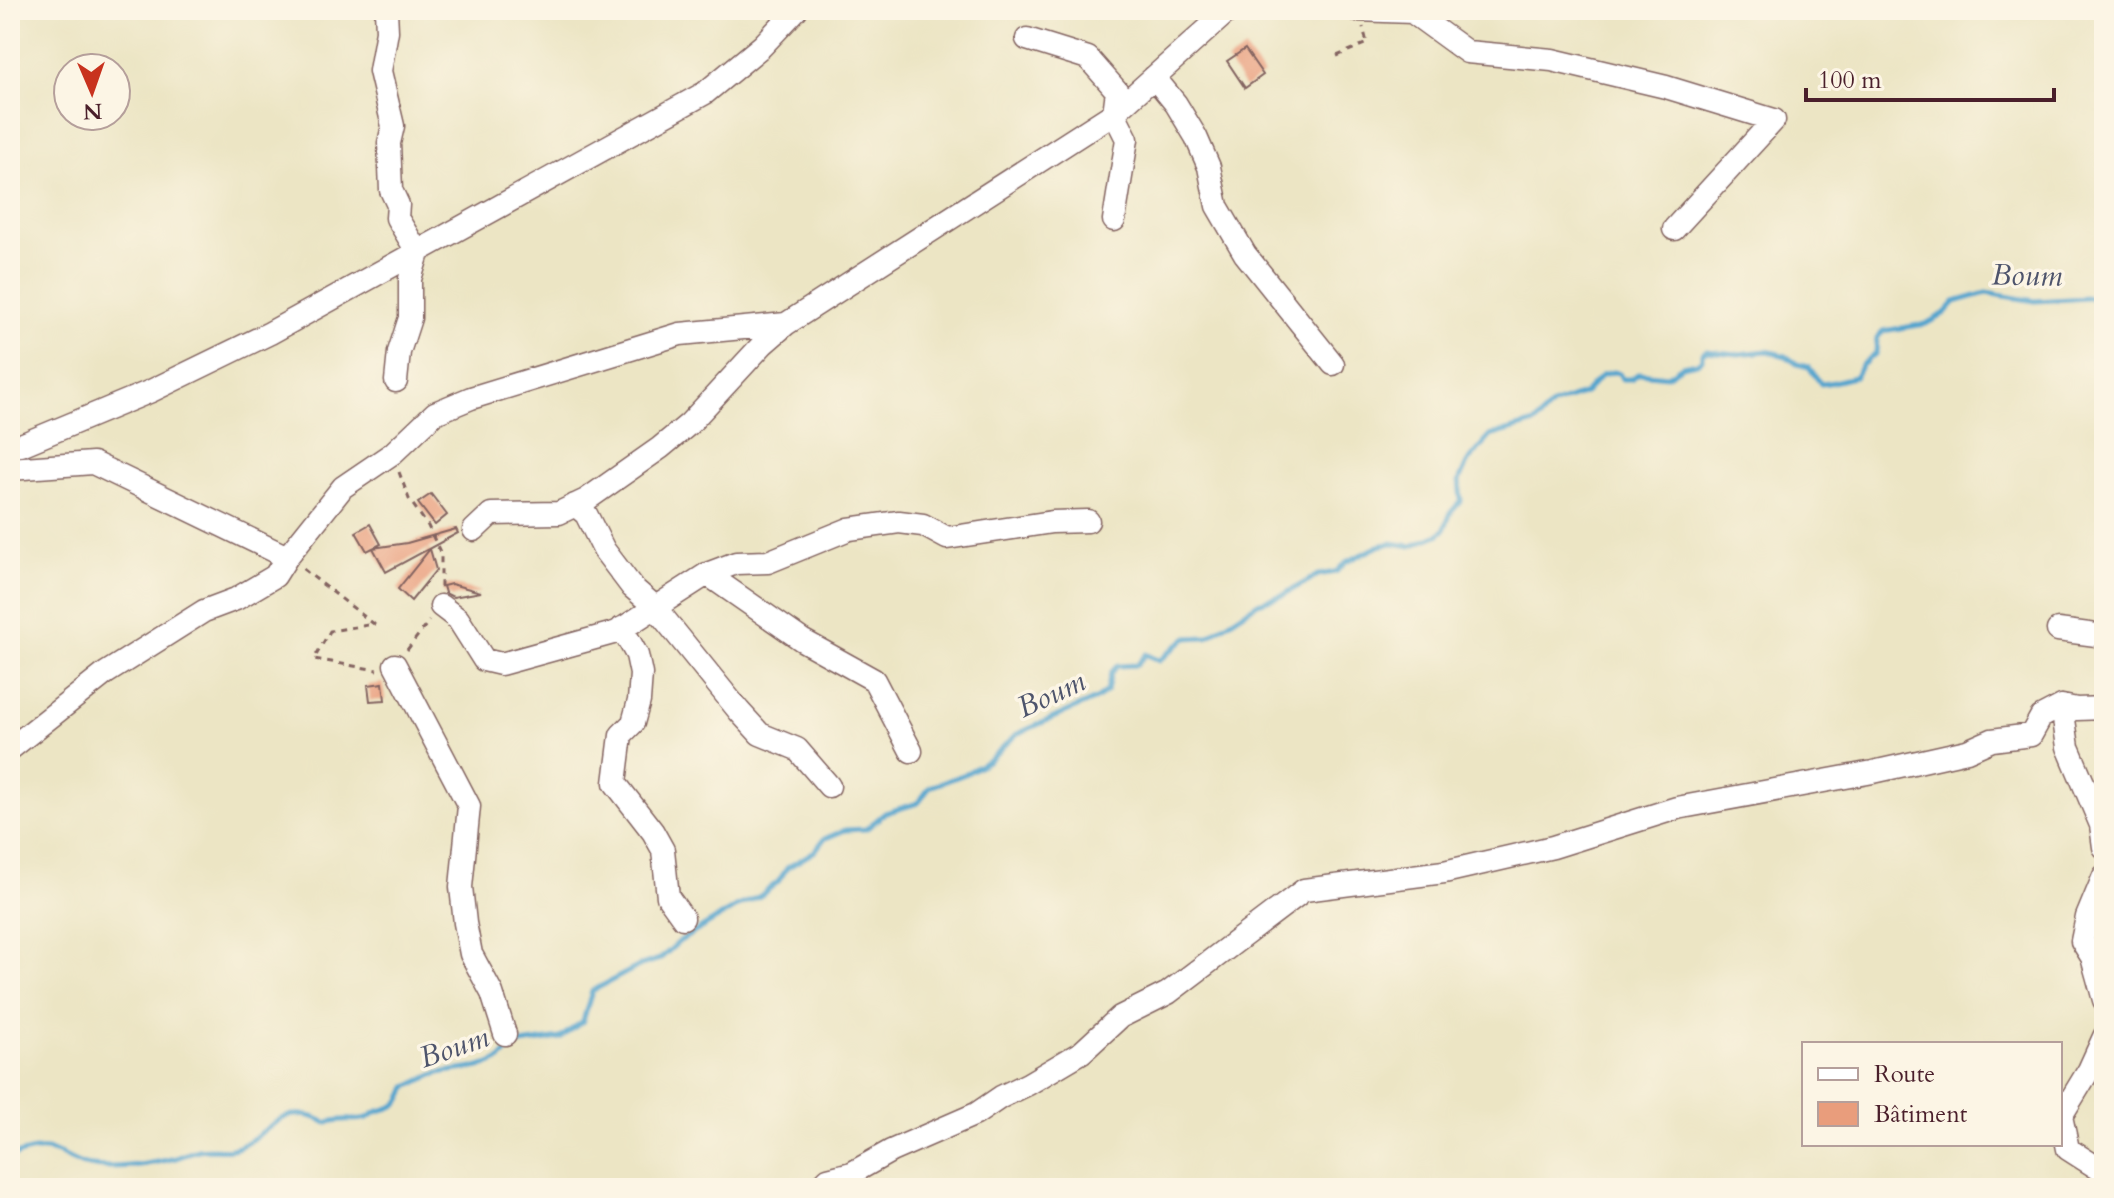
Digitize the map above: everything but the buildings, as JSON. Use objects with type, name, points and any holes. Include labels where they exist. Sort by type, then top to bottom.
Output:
[{"type":"street","points":[[386,10],[387,31],[380,71],[393,126],[389,143],[391,190],[398,205],[397,218],[418,253],[410,279],[410,318],[399,352],[396,381]]},
{"type":"street","points":[[10,446],[21,445],[151,391],[270,333],[418,253],[705,93],[762,46],[796,10]]},
{"type":"street","points":[[474,530],[491,514],[559,513],[660,448],[689,424],[763,344],[786,324],[1114,113],[1229,10]]},
{"type":"street","points":[[1358,11],[1412,12],[1467,52],[1552,60],[1666,87],[1774,120],[1674,229]]},
{"type":"street","points":[[1027,39],[1088,58],[1117,91],[1114,113],[1127,139],[1114,220]]},
{"type":"street","points":[[1154,77],[1176,104],[1196,137],[1209,167],[1217,206],[1245,254],[1333,364]]},
{"type":"street","points":[[10,749],[106,673],[204,611],[236,599],[275,576],[343,487],[393,453],[435,413],[471,398],[680,334],[786,324]]},
{"type":"street","points":[[10,469],[93,463],[287,557]]},
{"type":"street","points":[[575,505],[586,514],[604,550],[632,587],[654,606],[760,734],[797,749],[829,786]]},
{"type":"street","points":[[441,606],[458,619],[484,660],[501,664],[583,643],[622,628],[707,574],[736,563],[768,562],[849,529],[899,522],[923,525],[947,538],[1052,522],[1088,521]]},
{"type":"street","points":[[707,574],[802,640],[874,680],[911,751]]},
{"type":"street","points":[[622,628],[637,655],[641,674],[633,723],[621,735],[615,783],[663,850],[668,897],[683,918]]},
{"type":"street","points":[[2058,630],[2104,636]]},
{"type":"street","points":[[395,665],[469,806],[461,887],[465,923],[471,954],[492,993],[505,1034]]},
{"type":"street","points":[[819,1188],[828,1179],[852,1173],[891,1151],[976,1114],[1082,1052],[1120,1017],[1168,993],[1304,890],[1444,872],[1553,847],[1677,808],[1873,772],[1967,751],[1992,740],[2031,735],[2041,717],[2062,706],[2104,708]]},
{"type":"street","points":[[2062,706],[2068,747],[2101,825],[2104,847]]},
{"type":"street","points":[[2104,876],[2087,917],[2082,941],[2092,957],[2104,1000]]},
{"type":"street","points":[[2062,1115],[2097,1065],[2104,1037]]},
{"type":"street","points":[[2062,1121],[2068,1149],[2104,1172]]},
{"type":"path","points":[[1337,56],[1367,43],[1358,11]]},
{"type":"path","points":[[287,557],[374,624],[330,631],[314,659],[386,672],[395,665],[441,606],[441,554],[428,526],[409,499],[393,453]]},
{"type":"waterway","name":"Boum","points":[[10,1157],[45,1150],[86,1165],[123,1167],[179,1157],[198,1150],[236,1148],[289,1116],[312,1117],[327,1123],[367,1118],[397,1105],[407,1087],[429,1077],[489,1064],[500,1059],[515,1045],[560,1038],[583,1021],[592,991],[641,965],[660,959],[680,941],[760,896],[778,882],[787,868],[815,851],[824,839],[845,830],[866,829],[885,813],[918,803],[930,787],[965,774],[989,760],[1017,734],[1098,698],[1107,691],[1111,673],[1117,666],[1137,665],[1146,654],[1159,661],[1186,638],[1207,637],[1258,603],[1283,595],[1318,575],[1336,572],[1346,562],[1379,546],[1392,543],[1411,546],[1438,535],[1461,501],[1459,481],[1467,463],[1490,436],[1535,423],[1552,405],[1585,393],[1602,375],[1619,373],[1622,379],[1631,379],[1639,373],[1667,376],[1682,366],[1697,363],[1706,351],[1739,354],[1767,351],[1809,367],[1821,384],[1855,377],[1861,366],[1876,353],[1877,338],[1883,331],[1926,324],[1945,313],[1955,302],[1986,293],[2035,301],[2104,297]]}]
